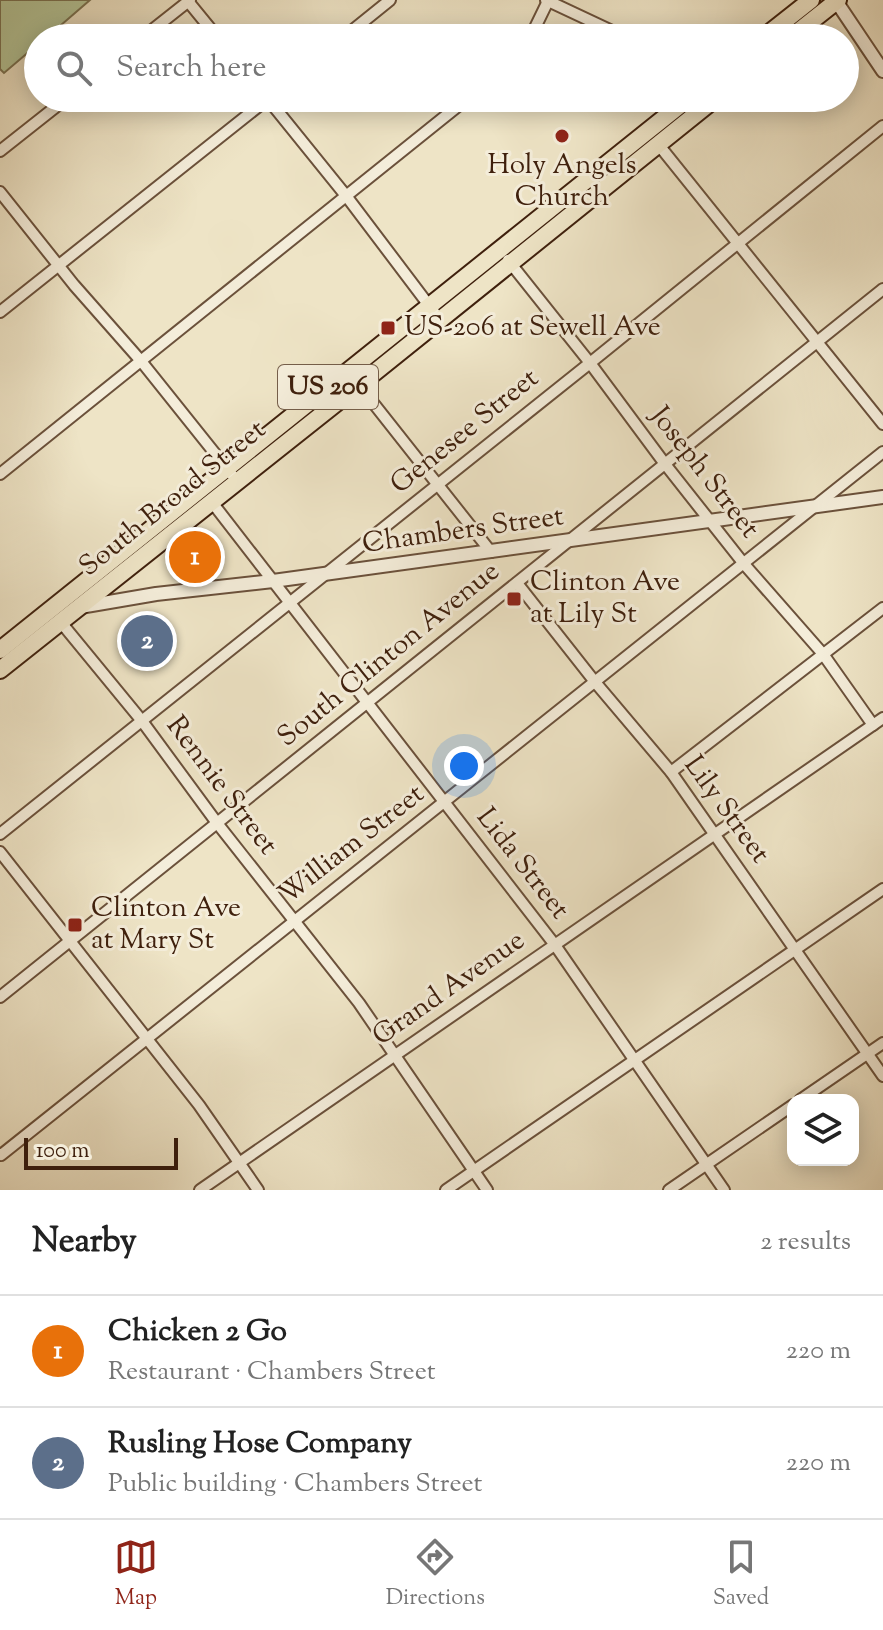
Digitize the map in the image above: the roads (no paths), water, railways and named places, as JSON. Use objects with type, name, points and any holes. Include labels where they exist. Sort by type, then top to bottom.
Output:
[{"type":"main road","points":[[781,24],[811,0]]},
{"type":"main road","points":[[808,24],[837,1]]},
{"type":"main road","name":"South Broad Street","points":[[0,650],[30,635],[232,475],[429,306],[671,112]]},
{"type":"main road","name":"South Broad Street","points":[[55,616],[79,607],[211,501],[232,475],[359,385],[698,112]]},
{"type":"main road","name":"South Broad Street","points":[[0,670],[30,635]]},
{"type":"street","points":[[159,24],[188,0],[207,24]]},
{"type":"street","points":[[360,24],[390,0]]},
{"type":"street","points":[[536,24],[547,0],[598,24]]},
{"type":"street","points":[[837,1],[852,24]]},
{"type":"street","points":[[859,34],[883,71]]},
{"type":"street","points":[[0,151],[49,112]]},
{"type":"street","points":[[0,312],[250,112]]},
{"type":"street","points":[[279,112],[440,320]]},
{"type":"street","points":[[0,474],[451,112]]},
{"type":"street","name":"Genesee Street","points":[[0,834],[883,126]]},
{"type":"street","points":[[658,144],[883,424]]},
{"type":"street","points":[[0,192],[232,475]]},
{"type":"street","name":"Joseph Street","points":[[499,249],[744,564],[878,722]]},
{"type":"street","name":"South Clinton Avenue","points":[[0,997],[883,289]]},
{"type":"street","points":[[359,385],[491,552]]},
{"type":"street","name":"William Street","points":[[1,1155],[883,452]]},
{"type":"street","name":"Chambers Street","points":[[79,607],[156,594],[491,552],[883,497]]},
{"type":"street","name":"Lida Street","points":[[211,501],[555,945],[724,1190]]},
{"type":"street","name":"Lily Street","points":[[517,583],[671,772],[883,1076]]},
{"type":"street","points":[[671,772],[883,608]]},
{"type":"street","name":"Rennie Street","points":[[55,616],[142,721],[217,823],[359,1003],[487,1190]]},
{"type":"street","name":"Grand Avenue","points":[[200,1190],[878,722]]},
{"type":"street","points":[[0,852],[199,1105],[258,1190]]},
{"type":"street","points":[[446,1190],[883,889]]},
{"type":"street","points":[[809,1094],[883,1043]]},
{"type":"street","points":[[669,1190],[787,1109]]},
{"type":"place","name":"Holy Angels Church","points":[[562,136]]},
{"type":"place","name":"US-206 at Sewell Ave","points":[[388,328]]},
{"type":"place","name":"Chicken 2 Go","points":[[195,557]]},
{"type":"place","name":"Clinton Ave at Lily St","points":[[514,599]]},
{"type":"place","name":"Rusling Hose Company","points":[[147,641]]},
{"type":"place","name":"Clinton Ave at Mary St","points":[[75,925]]}]
